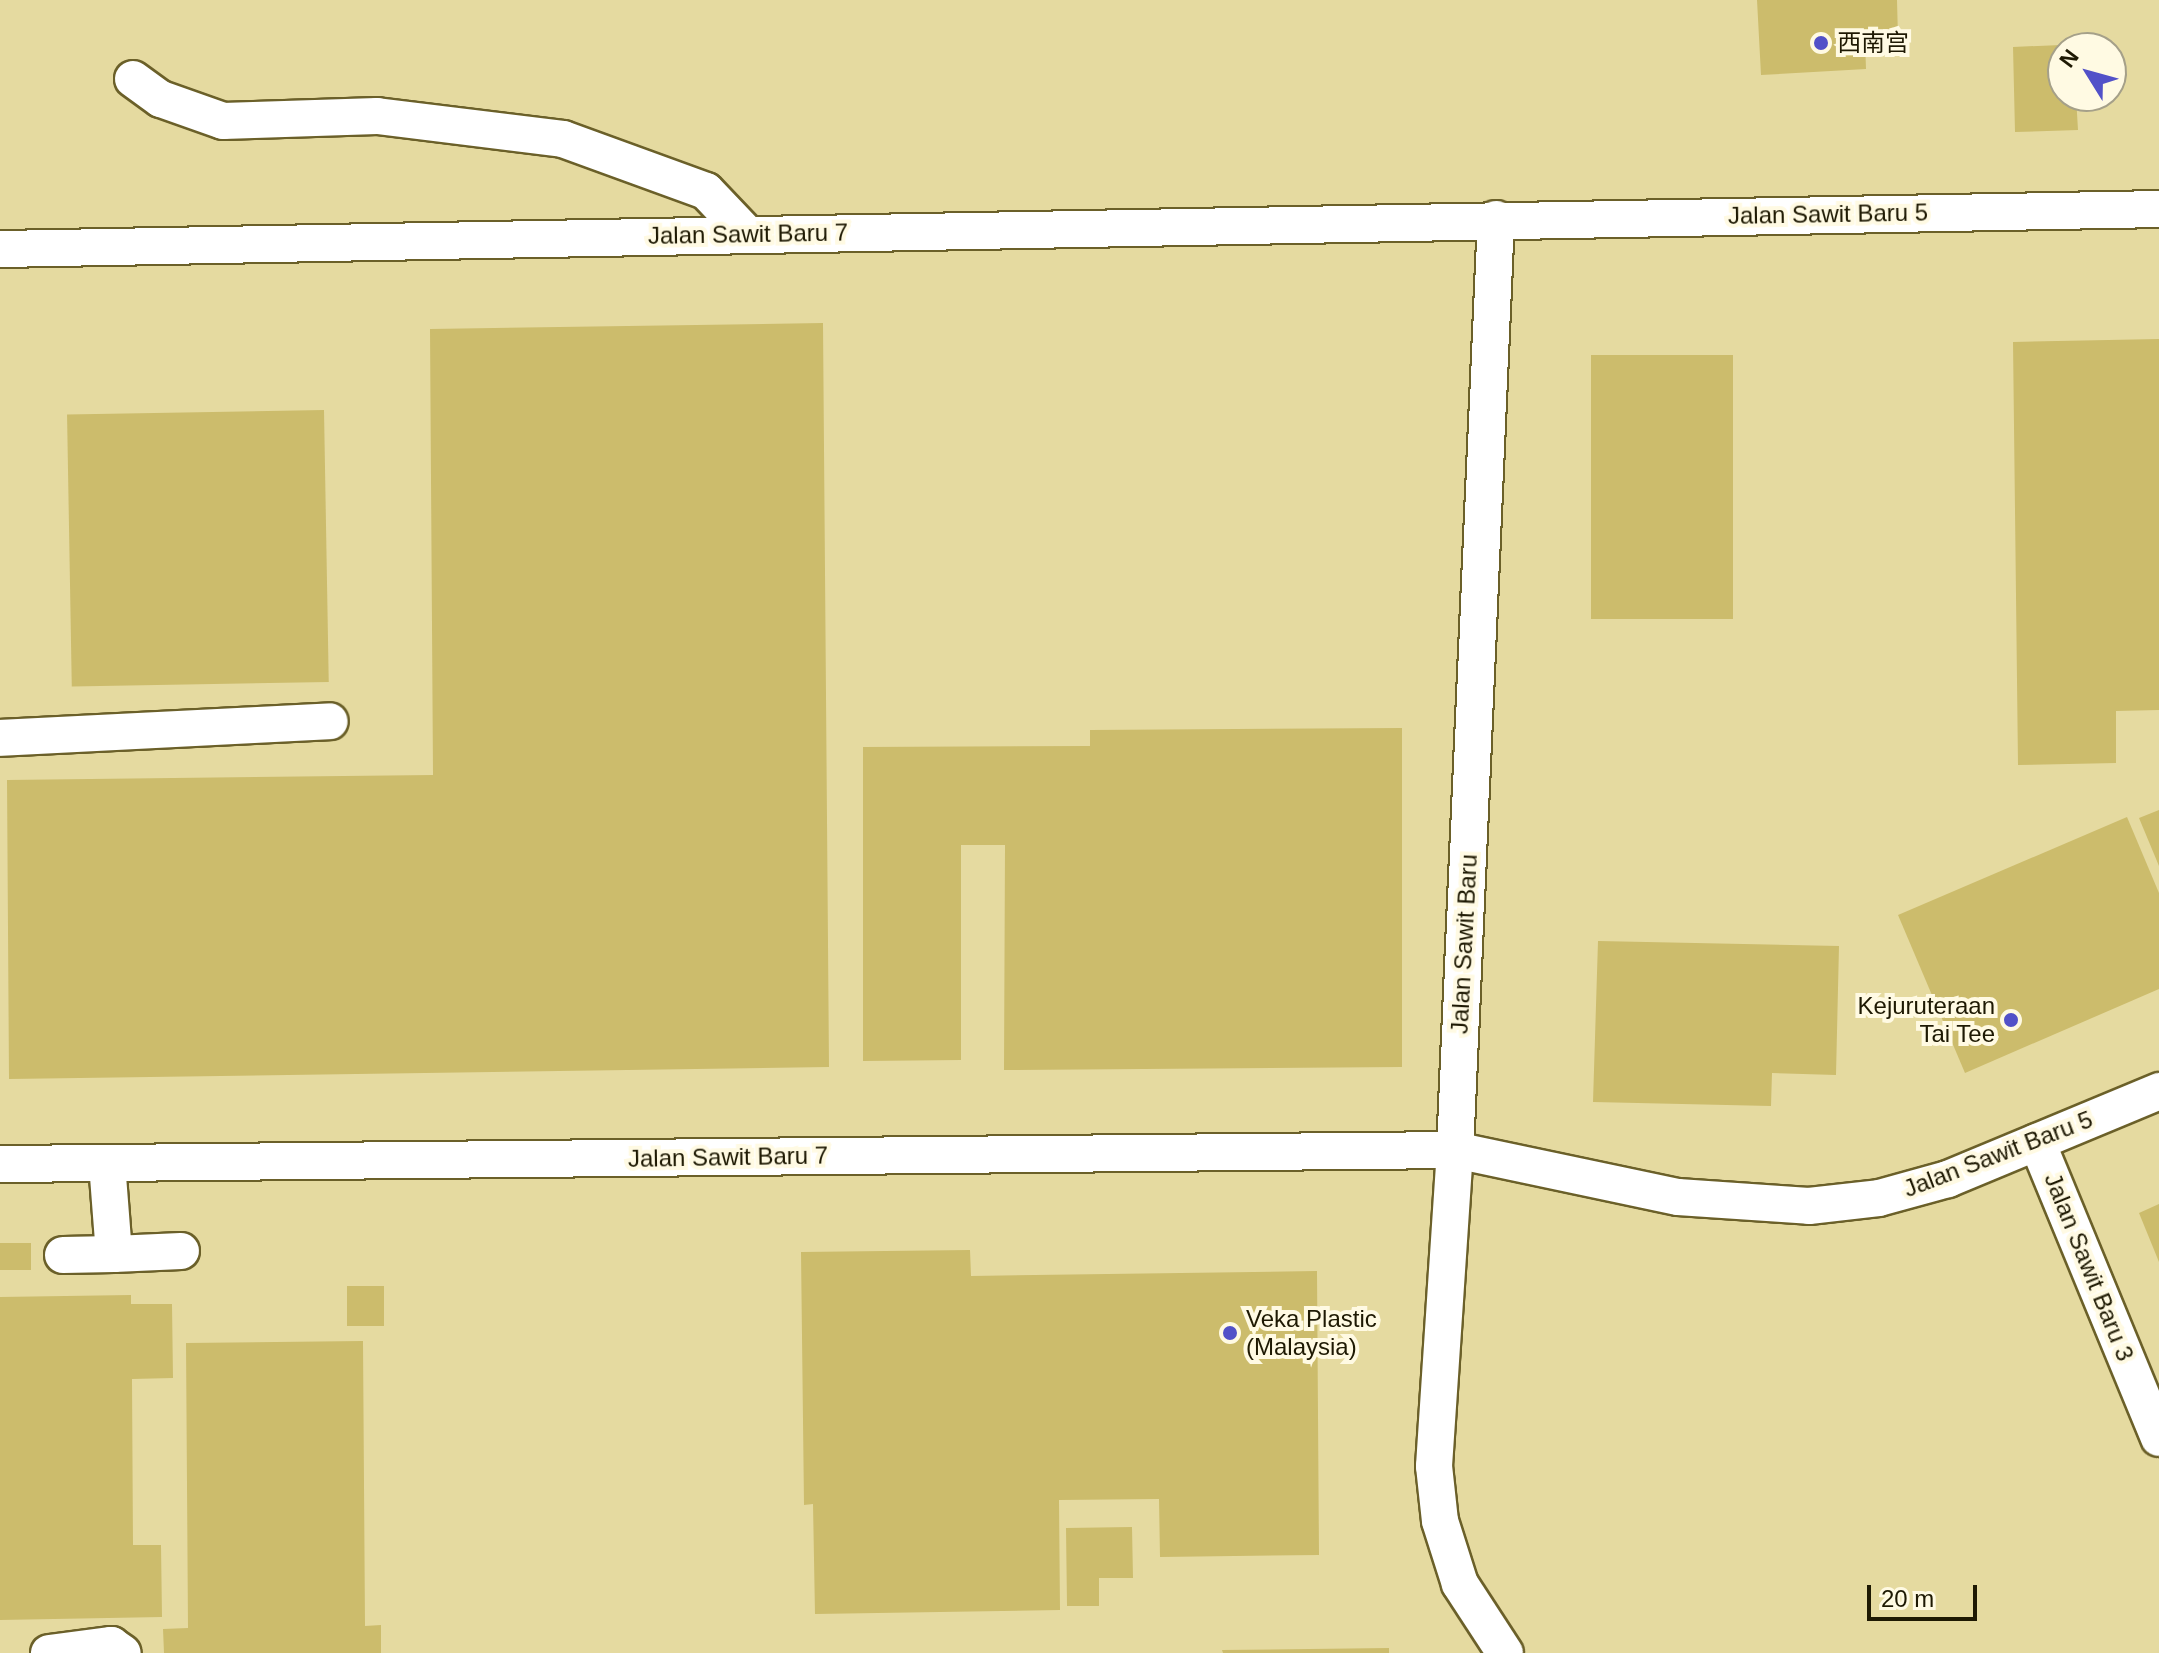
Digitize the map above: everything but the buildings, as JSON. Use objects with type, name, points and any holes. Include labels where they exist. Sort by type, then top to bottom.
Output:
[{"type":"street","points":[[133,79],[161,99],[223,121],[377,116],[563,139],[706,191],[747,234]]},
{"type":"street","name":"Jalan Sawit Baru 5","points":[[1496,219],[2159,209]]},
{"type":"street","name":"Jalan Sawit Baru 7","points":[[0,249],[1496,219]]},
{"type":"street","name":"Jalan Sawit Baru","points":[[1496,219],[1455,1150],[1434,1466],[1440,1521],[1460,1584],[1505,1653]]},
{"type":"street","points":[[0,738],[330,721]]},
{"type":"street","name":"Jalan Sawit Baru 5","points":[[1455,1150],[1678,1197],[1809,1206],[1879,1198],[1948,1179],[2159,1091]]},
{"type":"street","name":"Jalan Sawit Baru 3","points":[[2037,1142],[2144,1360],[2159,1438]]},
{"type":"street","name":"Jalan Sawit Baru 7","points":[[0,1164],[1455,1150]]},
{"type":"street","points":[[107,1163],[114,1254]]},
{"type":"street","points":[[63,1255],[181,1251]]},
{"type":"street","points":[[49,1653],[111,1645],[123,1653]]},
{"type":"place","name":"西南宫","points":[[1821,43]]},
{"type":"place","name":"Kejuruteraan Tai Tee","points":[[2011,1020]]},
{"type":"place","name":"Veka Plastic (Malaysia)","points":[[1230,1333]]}]
